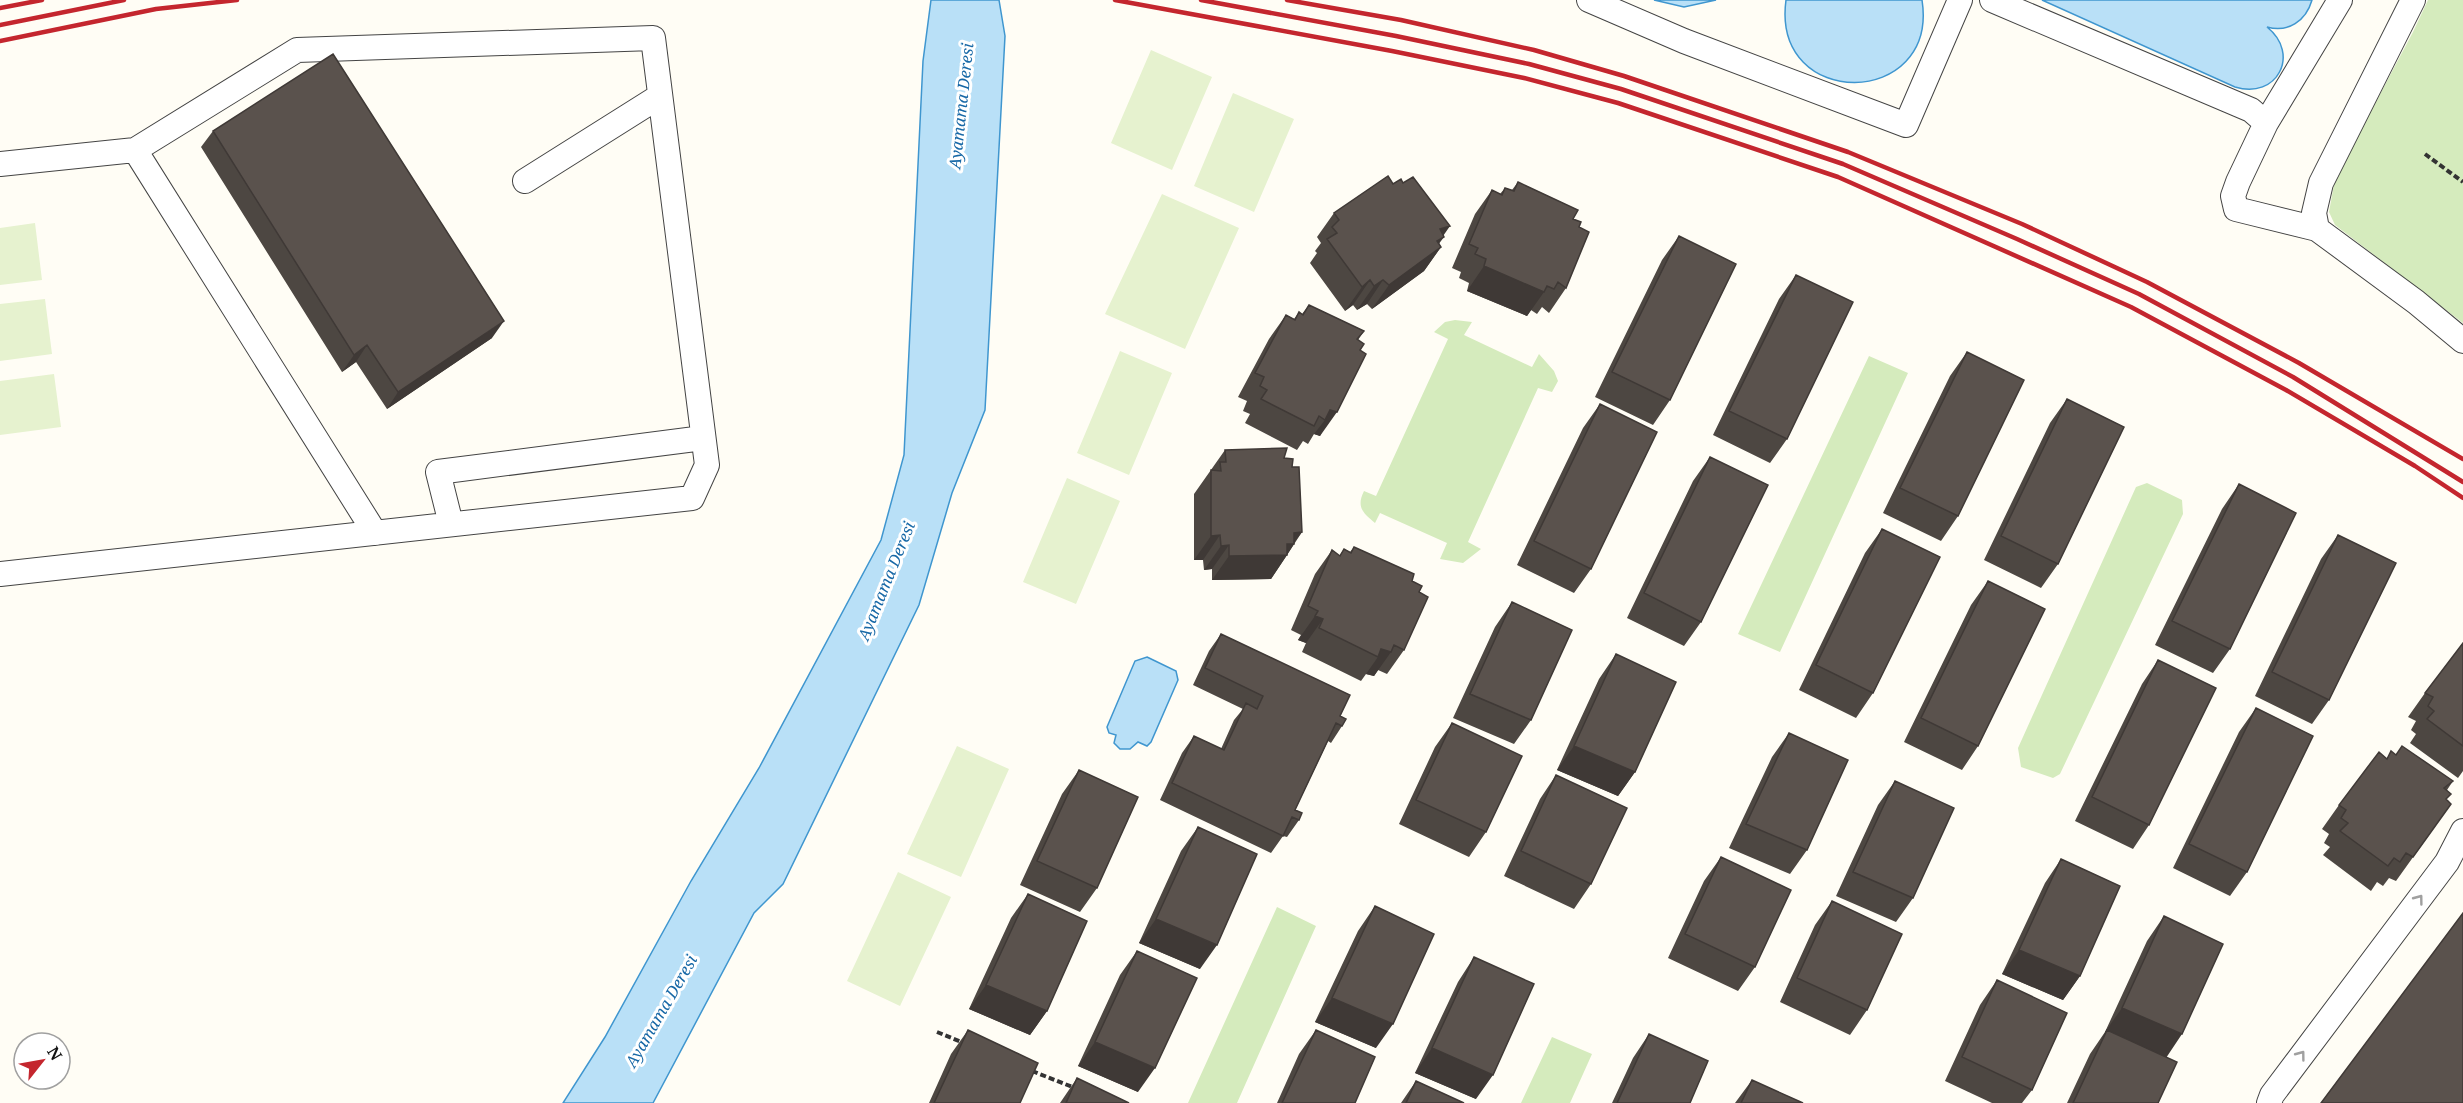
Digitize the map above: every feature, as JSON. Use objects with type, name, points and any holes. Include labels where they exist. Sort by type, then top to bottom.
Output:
[{"type":"street","points":[[1588,0],[1684,41],[1906,125],[1960,0]]},
{"type":"street","points":[[1992,0],[2252,110],[2266,123]]},
{"type":"street","points":[[2340,0],[2266,123],[2233,196],[2236,209],[2317,229],[2416,302],[2463,340]]},
{"type":"street","points":[[2317,229],[2314,213],[2321,183],[2413,0]]},
{"type":"street","points":[[0,164],[135,150],[297,50],[653,38],[707,465],[692,498],[0,574]]},
{"type":"street","points":[[525,181],[660,96]]},
{"type":"street","points":[[135,150],[375,533]]},
{"type":"street","points":[[451,524],[438,472],[703,438]]},
{"type":"street","points":[[2269,1103],[2272,1095],[2455,858],[2463,831]]},
{"type":"path","points":[[2425,154],[2463,182]]},
{"type":"path","points":[[937,1032],[970,1046]]},
{"type":"path","points":[[1024,1068],[1079,1090]]},
{"type":"green space","points":[[2428,0],[2463,0],[2463,323],[2335,225],[2329,212],[2335,179]]},
{"type":"green space","points":[[1151,50],[1212,77],[1172,170],[1111,143]]},
{"type":"green space","points":[[1233,93],[1294,119],[1254,212],[1194,186]]},
{"type":"green space","points":[[1162,194],[1239,228],[1185,349],[1105,314]]},
{"type":"green space","points":[[35,223],[42,280],[0,285],[0,228]]},
{"type":"green space","points":[[45,299],[52,354],[0,361],[0,304]]},
{"type":"green space","points":[[1455,320],[1472,322],[1464,335],[1532,367],[1539,354],[1554,371],[1558,381],[1552,392],[1538,388],[1468,542],[1481,549],[1463,563],[1440,559],[1447,543],[1380,513],[1375,523],[1364,513],[1361,506],[1364,491],[1376,496],[1448,339],[1434,332],[1445,322]]},
{"type":"green space","points":[[1120,351],[1172,373],[1129,475],[1077,453]]},
{"type":"green space","points":[[1869,356],[1908,373],[1780,652],[1738,634]]},
{"type":"green space","points":[[54,374],[61,427],[0,435],[0,381]]},
{"type":"green space","points":[[1067,478],[1120,501],[1076,604],[1023,582]]},
{"type":"green space","points":[[2147,483],[2182,500],[2183,514],[2060,774],[2053,778],[2021,767],[2018,748],[2136,487]]},
{"type":"green space","points":[[957,746],[1009,769],[961,877],[907,854]]},
{"type":"green space","points":[[898,872],[951,897],[900,1006],[847,981]]},
{"type":"green space","points":[[1277,907],[1316,926],[1237,1103],[1188,1103]]},
{"type":"green space","points":[[1552,1037],[1592,1054],[1570,1103],[1521,1103]]},
{"type":"water","name":"Ayamama Deresi","points":[[931,0],[999,0],[1005,36],[985,410],[952,493],[919,605],[783,884],[754,913],[653,1103],[563,1103],[605,1037],[691,881],[759,768],[881,540],[904,455],[923,61]]},
{"type":"water","points":[[1654,0],[1716,0],[1684,7]]},
{"type":"water","points":[[1786,0],[1922,0],[1920,36],[1906,62],[1882,77],[1855,82],[1827,78],[1803,62],[1788,36]]},
{"type":"water","points":[[2042,0],[2312,0],[2305,14],[2295,24],[2282,28],[2267,27],[2277,38],[2282,50],[2283,61],[2280,72],[2273,81],[2262,87],[2250,89],[2235,87]]},
{"type":"water","points":[[1147,657],[1176,671],[1178,680],[1151,742],[1147,746],[1138,742],[1130,749],[1120,749],[1114,743],[1116,735],[1109,733],[1107,727],[1135,661]]},
{"type":"building","points":[[333,54],[504,321],[398,392],[367,345],[354,355],[213,131]]},
{"type":"building","points":[[1388,176],[1393,184],[1401,179],[1403,183],[1413,177],[1450,226],[1440,229],[1444,237],[1437,241],[1441,247],[1389,285],[1383,280],[1374,286],[1370,280],[1362,287],[1327,239],[1337,233],[1332,227],[1339,220],[1334,213]]},
{"type":"building","points":[[1518,182],[1578,210],[1573,219],[1581,222],[1579,227],[1589,232],[1566,288],[1558,282],[1554,289],[1547,286],[1544,292],[1484,266],[1486,259],[1475,254],[1478,248],[1469,244],[1492,190],[1502,195],[1505,188],[1514,191]]},
{"type":"building","points":[[1679,236],[1736,264],[1670,400],[1612,372]]},
{"type":"building","points":[[1796,275],[1853,302],[1787,439],[1729,411]]},
{"type":"building","points":[[1309,305],[1364,331],[1357,339],[1364,344],[1360,350],[1366,354],[1337,412],[1330,410],[1325,420],[1319,416],[1314,426],[1261,399],[1267,390],[1260,386],[1264,377],[1255,373],[1286,315],[1295,320],[1299,312],[1303,315]]},
{"type":"building","points":[[1967,352],[2024,380],[1958,516],[1900,488]]},
{"type":"building","points":[[2067,399],[2124,427],[2058,564],[2001,536]]},
{"type":"building","points":[[1600,404],[1657,432],[1591,569],[1534,541]]},
{"type":"building","points":[[1287,448],[1284,458],[1293,459],[1292,467],[1299,467],[1302,532],[1294,533],[1294,544],[1287,544],[1287,555],[1229,556],[1229,545],[1221,546],[1220,535],[1211,536],[1211,470],[1221,471],[1220,462],[1226,462],[1225,450]]},
{"type":"building","points":[[1710,457],[1768,485],[1701,622],[1644,593]]},
{"type":"building","points":[[2239,484],[2296,513],[2230,649],[2172,621]]},
{"type":"building","points":[[1882,529],[1940,557],[1873,693],[1816,665]]},
{"type":"building","points":[[2338,535],[2396,563],[2329,700],[2272,672]]},
{"type":"building","points":[[1354,547],[1414,574],[1412,581],[1422,586],[1419,592],[1428,597],[1404,650],[1394,645],[1391,652],[1381,649],[1378,657],[1319,628],[1323,619],[1315,616],[1318,611],[1308,606],[1332,550],[1340,556],[1344,549],[1351,553]]},
{"type":"building","points":[[1988,581],[2045,609],[1978,746],[1921,718]]},
{"type":"building","points":[[1512,602],[1572,630],[1531,720],[1470,694]]},
{"type":"building","points":[[1221,634],[1350,695],[1340,716],[1346,719],[1342,726],[1336,723],[1295,810],[1302,813],[1299,820],[1292,817],[1283,836],[1172,783],[1194,736],[1224,750],[1246,703],[1257,709],[1263,696],[1205,668]]},
{"type":"building","points":[[2463,643],[2463,746],[2427,719],[2434,711],[2428,706],[2433,697],[2425,693]]},
{"type":"building","points":[[1616,654],[1676,682],[1635,772],[1574,746]]},
{"type":"building","points":[[2158,660],[2216,688],[2149,825],[2092,797]]},
{"type":"building","points":[[2256,708],[2313,736],[2247,872],[2189,844]]},
{"type":"building","points":[[1452,723],[1522,756],[1486,832],[1416,800]]},
{"type":"building","points":[[1789,733],[1848,760],[1807,850],[1746,824]]},
{"type":"building","points":[[2402,746],[2453,781],[2444,788],[2451,794],[2446,799],[2451,804],[2413,857],[2406,853],[2400,862],[2394,858],[2388,866],[2340,831],[2348,823],[2341,818],[2346,810],[2339,805],[2379,752],[2387,759],[2391,751],[2396,755]]},
{"type":"building","points":[[1079,770],[1138,797],[1097,888],[1037,861]]},
{"type":"building","points":[[1556,775],[1627,808],[1591,884],[1521,851]]},
{"type":"building","points":[[1895,781],[1954,808],[1913,898],[1853,872]]},
{"type":"building","points":[[1198,827],[1257,854],[1217,945],[1156,919]]},
{"type":"building","points":[[1721,857],[1791,890],[1755,967],[1685,934]]},
{"type":"building","points":[[2061,859],[2120,886],[2080,976],[2019,950]]},
{"type":"building","points":[[1028,894],[1087,921],[1047,1011],[986,985]]},
{"type":"building","points":[[1832,901],[1902,934],[1867,1010],[1797,978]]},
{"type":"building","points":[[1375,906],[1434,934],[1393,1024],[1332,998]]},
{"type":"building","points":[[2463,913],[2463,1103],[2321,1103]]},
{"type":"building","points":[[2164,916],[2223,944],[2182,1034],[2122,1008]]},
{"type":"building","points":[[1137,951],[1197,978],[1155,1068],[1095,1042]]},
{"type":"building","points":[[1474,957],[1534,984],[1493,1075],[1432,1048]]},
{"type":"building","points":[[1997,980],[2067,1013],[2032,1090],[1962,1057]]},
{"type":"building","points":[[968,1030],[1038,1063],[1020,1103],[934,1103]]},
{"type":"building","points":[[1316,1030],[1375,1057],[1355,1103],[1282,1103]]},
{"type":"building","points":[[2107,1030],[2177,1062],[2158,1103],[2073,1103]]},
{"type":"building","points":[[1649,1034],[1708,1061],[1690,1103],[1617,1103]]},
{"type":"building","points":[[1077,1078],[1129,1103],[1066,1103]]},
{"type":"building","points":[[1752,1080],[1803,1103],[1741,1103]]},
{"type":"building","points":[[1416,1081],[1464,1103],[1406,1103]]},
{"type":"railway","points":[[0,8],[42,0]]},
{"type":"railway","points":[[0,25],[124,0]]},
{"type":"railway","points":[[0,41],[156,9],[237,0]]},
{"type":"railway","points":[[1115,0],[1524,78],[1618,103],[1838,177],[2131,307],[2286,390],[2415,466],[2463,498]]},
{"type":"railway","points":[[1201,0],[1396,36],[1529,64],[1621,89],[1843,164],[2139,294],[2293,377],[2463,482]]},
{"type":"railway","points":[[1287,0],[1401,20],[1534,50],[1624,76],[1848,152],[2022,224],[2147,282],[2299,363],[2463,459]]}]
